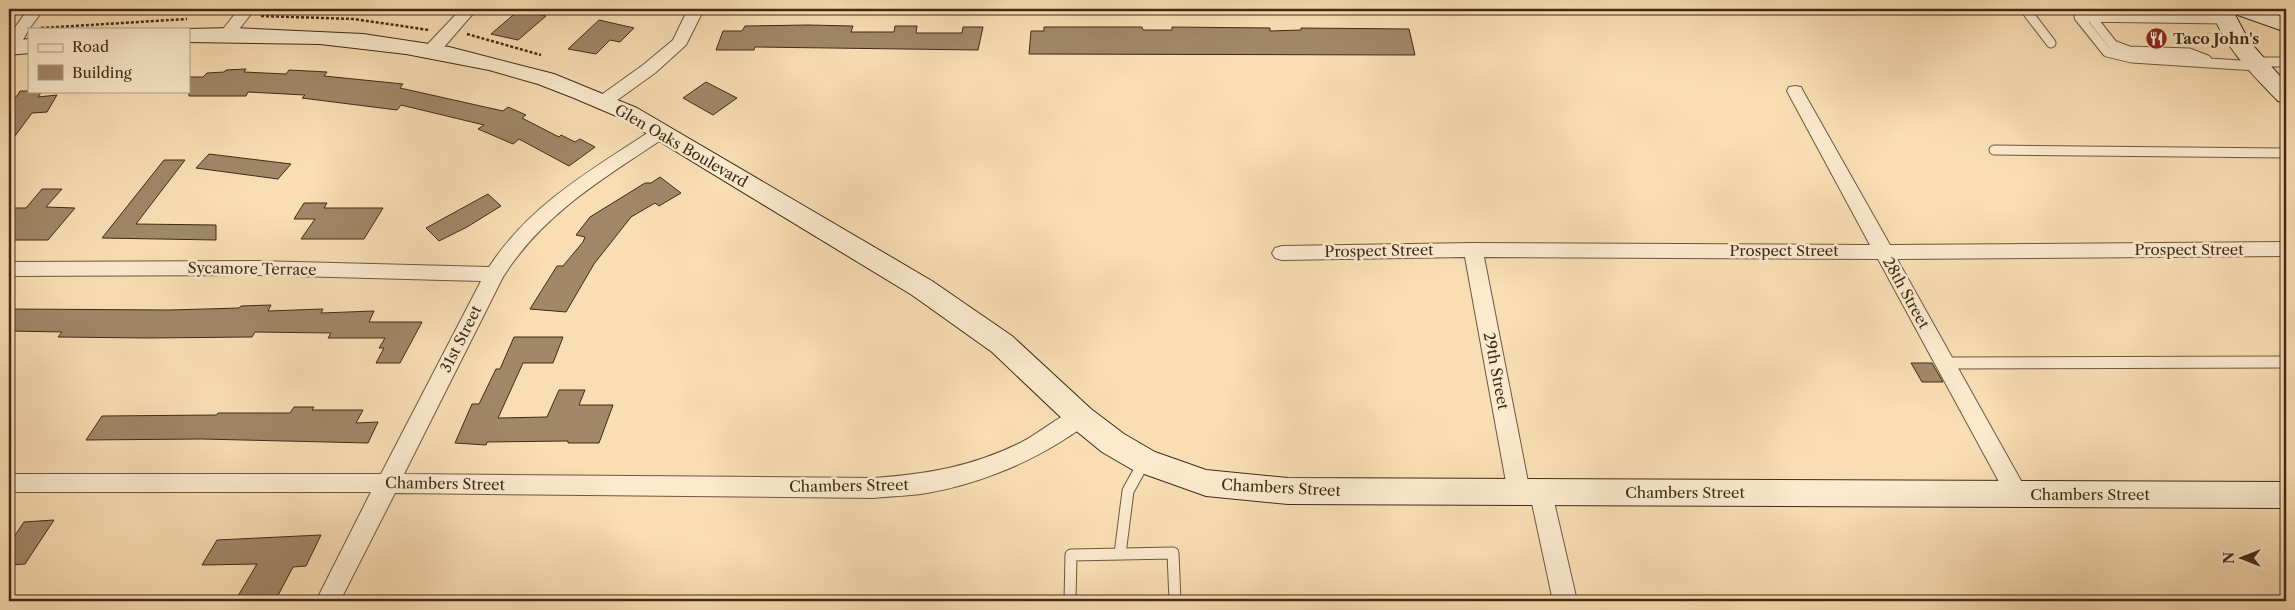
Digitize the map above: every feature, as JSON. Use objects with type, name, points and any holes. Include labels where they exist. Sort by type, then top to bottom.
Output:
[{"type":"main road","points":[[2286,25],[2230,12],[2228,28],[2256,64],[2286,96]]},
{"type":"main road","name":"Glen Oaks Boulevard","points":[[190,35],[287,34],[376,42],[432,50],[535,76],[603,102],[660,132],[922,288],[1002,344],[1080,417]]},
{"type":"main road","name":"Chambers Street","points":[[1080,417],[1113,443],[1144,461],[1206,483],[1288,491],[2286,495]]},
{"type":"street","points":[[16,47],[20,30],[36,9]]},
{"type":"street","points":[[228,34],[247,9]]},
{"type":"street","points":[[432,50],[469,9]]},
{"type":"street","points":[[603,102],[649,69],[680,42],[696,9]]},
{"type":"street","name":"28th Street","points":[[1795,91],[1882,252],[2018,495]]},
{"type":"street","name":"31st Street","points":[[328,601],[494,274],[507,254],[531,225],[660,132]]},
{"type":"street","name":"Prospect Street","points":[[1282,253],[1473,250],[1882,252],[2286,249]]},
{"type":"street","name":"29th Street","points":[[1473,250],[1530,493],[1565,601]]},
{"type":"street","name":"Sycamore Terrace","points":[[9,269],[257,268],[494,274]]},
{"type":"street","name":"Chambers Street","points":[[9,483],[388,483],[884,487],[933,482],[1000,464],[1051,438],[1080,417]]},
{"type":"lane","points":[[2025,9],[2052,43]]},
{"type":"lane","points":[[2230,12],[2091,14],[2079,17],[2106,52],[2132,58],[2216,64],[2286,62]]},
{"type":"lane","points":[[2091,14],[2113,45],[2129,51],[2188,53],[2216,64]]},
{"type":"lane","points":[[1994,150],[2286,152]]},
{"type":"lane","points":[[1945,363],[2286,362]]},
{"type":"lane","points":[[1120,554],[1128,491],[1144,461]]},
{"type":"lane","points":[[1070,601],[1071,555],[1173,553],[1175,601]]},
{"type":"building","points":[[519,10],[546,16],[518,40],[491,34]]},
{"type":"building","points":[[599,20],[634,28],[620,42],[610,40],[596,54],[568,49]]},
{"type":"building","points":[[745,26],[853,26],[851,32],[894,32],[895,26],[917,26],[916,33],[962,33],[963,27],[983,27],[978,50],[755,47],[754,50],[716,50],[723,31],[742,31]]},
{"type":"building","points":[[1044,27],[1142,27],[1143,30],[1172,30],[1172,27],[1270,28],[1270,31],[1301,30],[1301,28],[1409,29],[1415,55],[1029,54],[1031,31],[1044,31]]},
{"type":"building","points":[[246,69],[244,72],[286,74],[289,70],[327,72],[324,76],[403,84],[400,88],[503,111],[508,107],[526,115],[522,118],[559,137],[561,135],[575,142],[580,139],[595,147],[569,166],[519,139],[513,144],[478,129],[484,125],[401,105],[397,110],[302,98],[305,95],[248,92],[246,96],[189,96],[190,77],[203,77],[207,73],[224,72],[226,70]]},
{"type":"building","points":[[706,82],[737,98],[713,115],[683,98]]},
{"type":"building","points":[[20,91],[41,92],[38,97],[57,95],[47,112],[32,113],[9,144],[9,97],[17,96]]},
{"type":"building","points":[[209,154],[291,164],[278,179],[196,168]]},
{"type":"building","points":[[164,160],[185,160],[136,224],[216,225],[216,240],[102,238]]},
{"type":"building","points":[[660,177],[681,193],[659,206],[655,203],[631,217],[594,264],[566,312],[530,309],[557,266],[563,266],[583,242],[585,237],[576,235],[590,217],[645,183],[651,183]]},
{"type":"building","points":[[42,189],[62,189],[46,207],[75,208],[48,240],[9,240],[9,208],[26,208]]},
{"type":"building","points":[[488,194],[501,206],[467,227],[439,241],[426,228]]},
{"type":"building","points":[[304,203],[327,203],[324,208],[383,208],[364,239],[301,239],[315,219],[294,219]]},
{"type":"building","points":[[271,305],[268,311],[323,309],[321,313],[374,311],[369,322],[422,322],[400,363],[376,363],[384,348],[379,348],[385,338],[328,338],[331,333],[255,332],[252,337],[148,338],[58,337],[62,332],[9,331],[9,309],[170,310]]},
{"type":"building","points":[[514,337],[563,337],[553,363],[523,363],[498,418],[547,417],[559,390],[585,390],[579,405],[613,405],[599,443],[568,443],[568,441],[487,442],[486,445],[455,443],[472,404],[479,404],[496,369],[500,369]]},
{"type":"building","points":[[1911,363],[1932,363],[1943,382],[1922,382]]},
{"type":"building","points":[[294,407],[314,407],[312,410],[363,410],[356,423],[378,422],[368,443],[201,439],[86,440],[102,416],[290,413]]},
{"type":"building","points":[[54,520],[25,564],[9,565],[9,544],[24,522]]},
{"type":"building","points":[[321,535],[306,566],[293,567],[275,601],[235,601],[257,564],[202,565],[217,540]]},
{"type":"place","name":"Taco John's","points":[[2157,39]]}]
